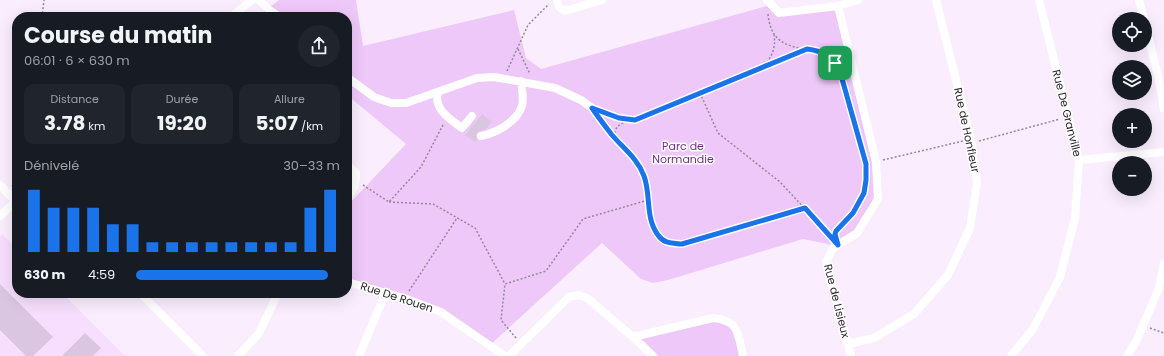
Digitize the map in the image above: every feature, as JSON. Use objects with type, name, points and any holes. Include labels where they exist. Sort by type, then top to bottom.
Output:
[{"type":"street","points":[[238,0],[241,9]]},
{"type":"street","points":[[237,12],[252,0]]},
{"type":"street","points":[[259,0],[272,12]]},
{"type":"street","points":[[556,0],[559,7],[565,11],[602,0]]},
{"type":"street","points":[[769,2],[779,13],[838,6],[858,0]]},
{"type":"street","name":"Rue de Honfleur","points":[[848,344],[874,338],[914,314],[948,275],[970,228],[977,182],[971,141],[936,0]]},
{"type":"street","name":"Rue De Granville","points":[[1011,356],[1033,329],[1060,277],[1074,218],[1079,160],[1039,0]]},
{"type":"street","points":[[1139,0],[1142,12]]},
{"type":"street","name":"Rue de Lisieux","points":[[838,6],[876,162],[878,199],[857,232],[833,248],[826,262],[851,356]]},
{"type":"street","points":[[1152,46],[1162,80],[1164,110]]},
{"type":"street","points":[[352,80],[374,97],[391,103],[406,103],[476,78],[503,78],[555,88],[566,92],[592,108]]},
{"type":"street","points":[[481,136],[492,134],[512,121],[520,112],[522,104],[521,81]]},
{"type":"street","points":[[438,92],[436,98],[440,110],[462,128],[472,116]]},
{"type":"street","points":[[1079,160],[1164,152]]},
{"type":"street","points":[[352,169],[356,173],[357,182],[352,192]]},
{"type":"street","points":[[0,185],[12,197]]},
{"type":"street","points":[[0,216],[12,205]]},
{"type":"street","points":[[1127,356],[1136,342],[1159,288],[1164,263]]},
{"type":"street","name":"Rue De Rouen","points":[[352,283],[386,292],[441,312],[505,356]]},
{"type":"street","points":[[359,356],[386,292]]},
{"type":"street","points":[[508,356],[569,297],[579,295],[587,298],[633,336],[653,356]]},
{"type":"street","points":[[145,298],[203,356]]},
{"type":"street","points":[[238,356],[259,333],[276,298]]},
{"type":"street","points":[[633,336],[713,318],[725,319],[735,326],[743,356]]},
{"type":"path","points":[[43,12],[44,0]]},
{"type":"path","points":[[503,78],[528,25],[553,0]]},
{"type":"path","points":[[765,66],[775,46],[774,35],[768,15],[769,2]]},
{"type":"path","points":[[774,35],[791,46],[822,52],[839,68],[866,164],[866,180],[864,193],[853,213],[836,231],[835,234],[838,245]]},
{"type":"path","points":[[518,48],[534,83]]},
{"type":"path","points":[[615,138],[615,129],[619,125],[747,75],[807,49]]},
{"type":"path","points":[[700,93],[718,134],[780,182],[838,245]]},
{"type":"path","points":[[592,108],[615,138],[640,166],[644,176],[652,222],[658,236],[666,243],[682,244],[805,208]]},
{"type":"path","points":[[592,108],[619,118],[632,120]]},
{"type":"path","points":[[389,202],[421,167],[447,116]]},
{"type":"path","points":[[876,162],[971,141],[1068,116]]},
{"type":"path","points":[[357,182],[389,202],[433,204],[475,228],[505,284],[500,320],[521,344]]},
{"type":"path","points":[[505,284],[546,271],[582,219],[648,200]]},
{"type":"path","points":[[404,298],[457,218]]},
{"type":"path","points":[[1143,325],[1164,334]]},
{"type":"shaded area","points":[[2,234],[12,244],[12,298],[67,298],[125,356],[0,356],[0,236]]},
{"type":"green space","name":"Parc de Normandie","points":[[279,0],[356,0],[363,46],[514,10],[526,58],[541,69],[770,5],[779,13],[838,6],[876,162],[878,199],[857,233],[833,248],[828,244],[803,239],[668,280],[653,283],[641,279],[602,243],[490,345],[441,312],[352,284],[352,201],[406,144],[352,99],[352,12],[263,12]]},
{"type":"green space","points":[[713,318],[735,326],[743,356],[653,356],[633,337]]},
{"type":"building","points":[[482,114],[492,122],[486,129],[477,132],[477,140],[475,142],[465,135]]},
{"type":"building","points":[[0,284],[12,296],[12,298],[14,298],[53,337],[33,356],[26,356],[0,330]]},
{"type":"building","points":[[85,333],[101,348],[93,356],[62,356]]},
{"type":"route","points":[[807,49],[822,52],[835,63],[842,75],[866,164],[866,184],[864,193],[848,220],[836,231],[835,234],[838,245],[805,208],[682,244],[666,243],[658,236],[649,210],[647,187],[640,166],[613,136],[592,108],[619,118],[635,120],[807,49]]}]
